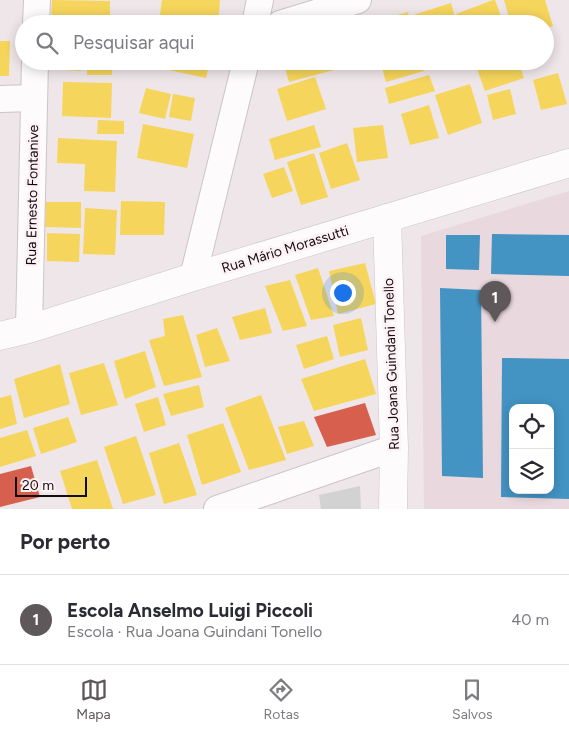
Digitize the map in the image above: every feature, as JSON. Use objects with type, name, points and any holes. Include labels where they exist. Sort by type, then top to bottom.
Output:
[{"type":"main road","name":"Rua Mário Morassutti","points":[[0,336],[29,329],[193,277],[569,163]]},
{"type":"main road","name":"Rua Joana Guindani Tonello","points":[[387,218],[394,448],[393,509]]},
{"type":"street","points":[[36,15],[37,0]]},
{"type":"street","points":[[257,15],[260,0]]},
{"type":"street","points":[[309,15],[358,0]]},
{"type":"street","name":"Rua Ernesto Fontanive","points":[[29,329],[35,70]]},
{"type":"street","points":[[193,277],[244,70]]},
{"type":"street","points":[[0,99],[34,98]]},
{"type":"street","points":[[217,509],[394,448]]},
{"type":"shaded area","points":[[569,191],[569,509],[424,509],[421,236]]},
{"type":"building: Moradias","points":[[52,0],[110,1],[110,15],[51,15]]},
{"type":"building: Moradias","points":[[162,0],[220,0],[219,15],[160,15]]},
{"type":"building: Moradias","points":[[495,0],[501,15],[456,15]]},
{"type":"building: Moradias","points":[[504,0],[545,0],[550,15],[508,15]]},
{"type":"building: Moradias","points":[[451,3],[454,15],[413,15]]},
{"type":"building: Moradias","points":[[408,12],[409,15],[397,15]]},
{"type":"building: Moradias","points":[[0,41],[10,41],[9,76],[0,76]]},
{"type":"building: Moradias","points":[[87,70],[112,70],[112,75],[87,75]]},
{"type":"building: Moradias","points":[[169,70],[208,70],[206,78]]},
{"type":"building: Moradias","points":[[286,70],[334,70],[289,82]]},
{"type":"building: Moradias","points":[[383,70],[424,70],[424,71],[386,82]]},
{"type":"building: Moradias","points":[[477,70],[521,70],[524,78],[485,91]]},
{"type":"building: Moradias","points":[[558,73],[567,104],[541,110],[533,80]]},
{"type":"building: Moradias","points":[[429,75],[435,91],[389,104],[385,88]]},
{"type":"building: Moradias","points":[[315,77],[326,109],[287,121],[277,89]]},
{"type":"building: Moradias","points":[[63,82],[112,83],[111,118],[62,116]]},
{"type":"building: Moradias","points":[[470,84],[482,123],[448,135],[435,95]]},
{"type":"building: Moradias","points":[[146,88],[171,94],[165,119],[139,113]]},
{"type":"building: Moradias","points":[[510,89],[516,114],[493,120],[487,95]]},
{"type":"building: Moradias","points":[[173,94],[195,98],[191,121],[169,117]]},
{"type":"building: Moradias","points":[[429,105],[439,138],[410,145],[401,114]]},
{"type":"building: Moradias","points":[[98,120],[124,121],[124,134],[97,134]]},
{"type":"building: Moradias","points":[[143,124],[194,134],[187,168],[137,158]]},
{"type":"building: Moradias","points":[[314,125],[321,147],[275,160],[269,139]]},
{"type":"building: Moradias","points":[[383,125],[388,158],[357,162],[353,128]]},
{"type":"building: Moradias","points":[[58,138],[117,141],[115,192],[84,191],[85,164],[57,163]]},
{"type":"building: Moradias","points":[[347,143],[360,180],[331,189],[319,153]]},
{"type":"building: Moradias","points":[[314,153],[328,197],[301,205],[287,162]]},
{"type":"building: Moradias","points":[[284,167],[293,191],[272,198],[263,174]]},
{"type":"building: Moradias","points":[[121,201],[165,202],[164,235],[120,235]]},
{"type":"building: Moradias","points":[[46,202],[81,202],[81,228],[45,227]]},
{"type":"building: Moradias","points":[[85,208],[117,210],[115,255],[83,254]]},
{"type":"building: Moradias","points":[[47,233],[80,234],[79,262],[47,261]]},
{"type":"building: Moradias","points":[[365,263],[376,304],[338,314],[329,271]]},
{"type":"building: Moradias","points":[[318,268],[334,316],[311,320],[295,275]]},
{"type":"building: Moradias","points":[[290,280],[307,326],[283,331],[265,286]]},
{"type":"building: Moradias","points":[[265,308],[272,333],[240,340],[232,317]]},
{"type":"building: Moradias","points":[[183,315],[202,377],[164,386],[149,340],[165,336],[163,319]]},
{"type":"building: Moradias","points":[[361,318],[368,350],[340,357],[333,325]]},
{"type":"building: Moradias","points":[[217,328],[230,361],[205,367],[196,335]]},
{"type":"building: Moradias","points":[[327,336],[334,359],[304,369],[296,345]]},
{"type":"building: Moradias","points":[[145,351],[156,387],[125,399],[114,361]]},
{"type":"building: Moradias","points":[[365,359],[376,394],[314,411],[301,379]]},
{"type":"building: Moradias","points":[[104,363],[118,405],[81,415],[69,373]]},
{"type":"building: Moradias","points":[[60,364],[70,404],[24,418],[14,379]]},
{"type":"building: Moradias","points":[[199,385],[204,407],[171,416],[163,394]]},
{"type":"building: Moradias","points":[[11,395],[17,424],[0,429],[0,398]]},
{"type":"building: Moradias","points":[[261,395],[286,460],[249,470],[225,408]]},
{"type":"building: Moradias","points":[[158,397],[166,425],[144,432],[135,404]]},
{"type":"building: Moradias","points":[[68,417],[77,442],[41,454],[33,428]]},
{"type":"building: Moradias","points":[[304,421],[314,446],[287,454],[278,427]]},
{"type":"building: Moradias","points":[[223,423],[241,472],[202,485],[187,435]]},
{"type":"building: Moradias","points":[[27,430],[36,456],[0,467],[0,438]]},
{"type":"building: Moradias","points":[[136,436],[156,495],[123,504],[104,447]]},
{"type":"building: Moradias","points":[[179,443],[197,495],[164,504],[149,453]]},
{"type":"building: Moradias","points":[[97,460],[113,509],[72,509],[60,471]]},
{"type":"building: Comércio","points":[[365,403],[376,435],[327,447],[314,417]]},
{"type":"building: Comércio","points":[[31,466],[40,497],[0,507],[0,474]]},
{"type":"building: Escolas","points":[[492,234],[569,235],[569,276],[491,274]]},
{"type":"building: Escolas","points":[[446,235],[480,235],[479,270],[446,269]]},
{"type":"building: Escolas","points":[[440,288],[481,290],[483,478],[442,476]]},
{"type":"building: Escolas","points":[[502,358],[569,359],[569,499],[501,497]]},
{"type":"building: Outros","points":[[360,486],[361,509],[321,509],[319,495]]},
{"type":"place","name":"Escola Anselmo Luigi Piccoli","points":[[495,322]]}]
